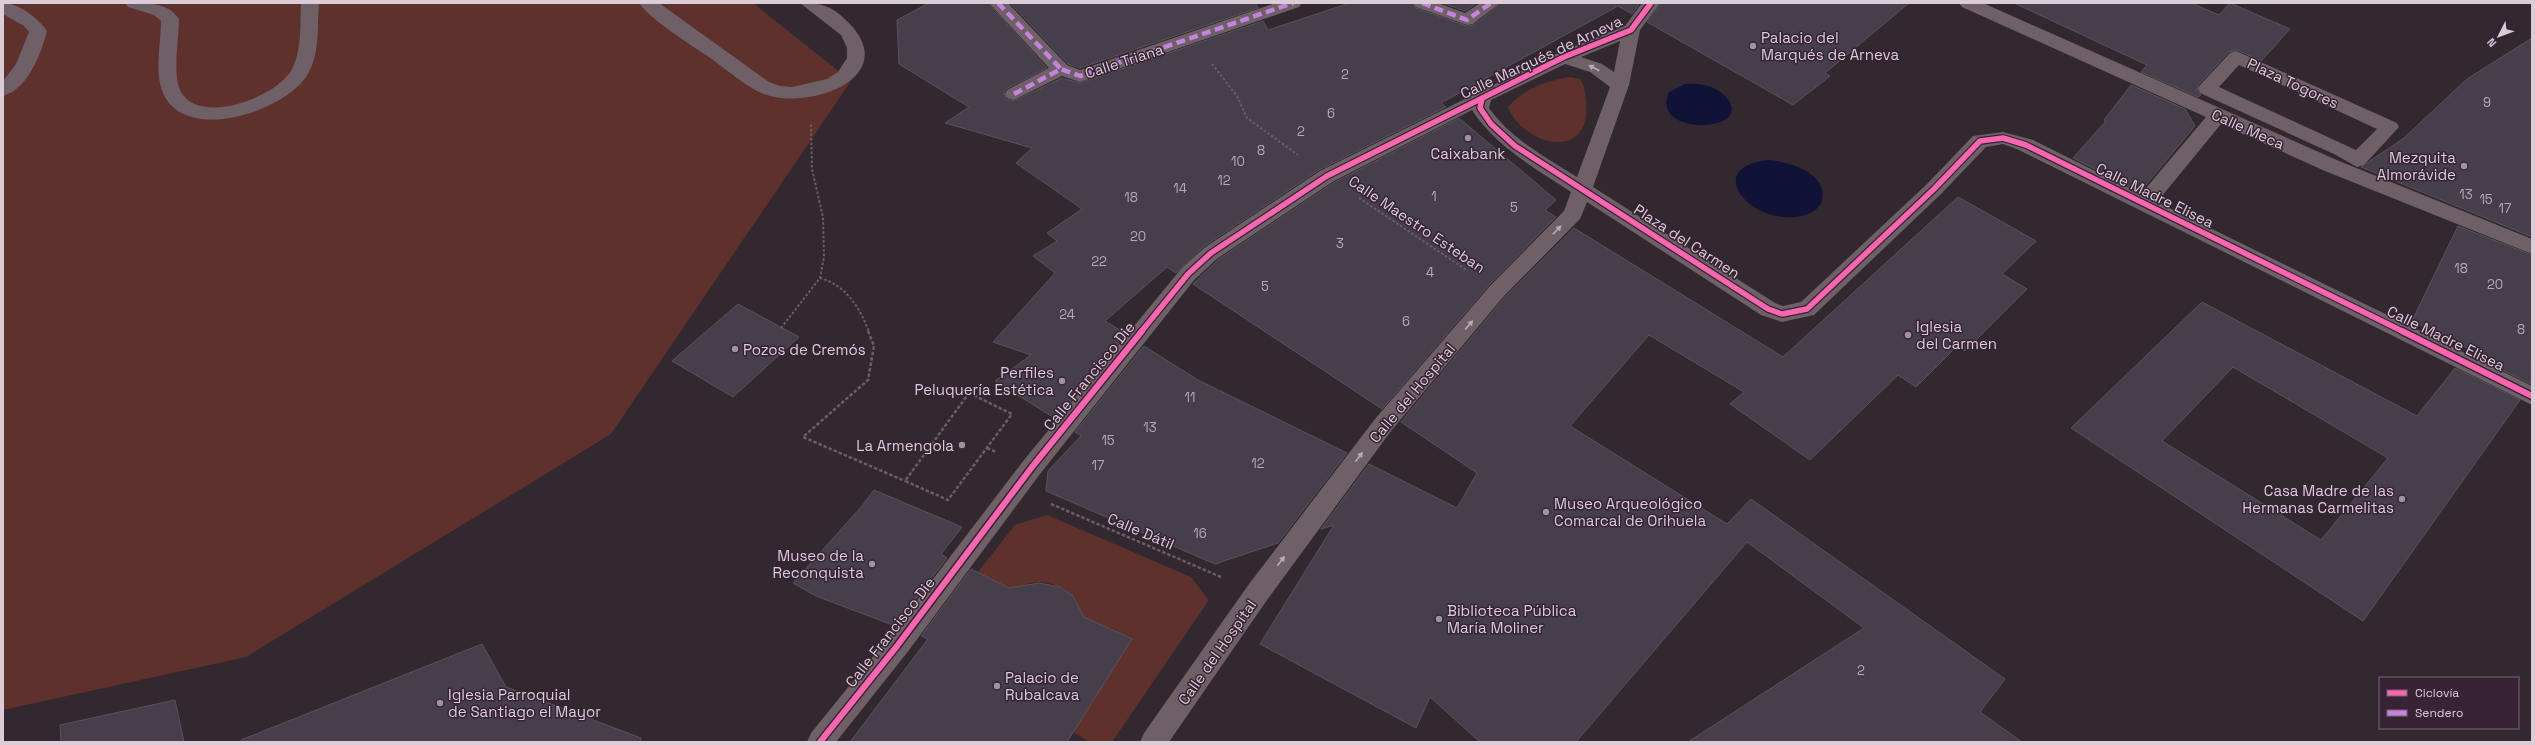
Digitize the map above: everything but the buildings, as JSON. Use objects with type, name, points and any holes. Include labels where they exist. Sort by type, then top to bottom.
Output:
[{"type":"street","points":[[134,3],[160,11],[170,19],[172,39],[169,76],[173,95],[189,111],[208,114],[235,111],[262,102],[285,89],[300,73],[305,59],[310,3]]},
{"type":"street","points":[[648,3],[706,49],[770,90],[785,93],[804,93],[831,85],[850,71],[856,58],[854,43],[846,30],[834,19],[809,3]]},
{"type":"street","points":[[998,3],[1061,69]]},
{"type":"street","name":"Calle Triana","points":[[1014,94],[1061,69],[1080,76],[1293,3]]},
{"type":"street","points":[[1422,3],[1467,20],[1491,3]]},
{"type":"street","name":"Calle Marqués de Arneva","points":[[1454,112],[1564,57],[1631,30],[1651,3]]},
{"type":"street","name":"Calle Meca","points":[[1968,3],[2217,116],[2332,166],[2532,247]]},
{"type":"street","points":[[3,7],[30,22],[38,31],[34,49],[10,87],[3,90]]},
{"type":"street","name":"Calle del Hospital","points":[[1153,742],[1258,592],[1383,425],[1497,291],[1573,214],[1620,85],[1631,30]]},
{"type":"street","points":[[1564,57],[1596,68],[1620,85]]},
{"type":"street","name":"Plaza Togores","points":[[2236,57],[2390,127],[2357,160],[2343,150],[2207,89],[2236,57]]},
{"type":"street","points":[[1482,99],[1480,108],[1490,124],[1515,146],[1558,174],[1584,182]]},
{"type":"street","name":"Calle Francisco Die","points":[[820,742],[897,646],[1016,489],[1188,274],[1211,253],[1327,176],[1454,112]]},
{"type":"street","points":[[2144,204],[2217,116]]},
{"type":"street","name":"Calle Madre Elisea","points":[[1807,309],[1934,189],[1980,141],[2003,138],[2026,145],[2532,396]]},
{"type":"street","name":"Plaza del Carmen","points":[[1584,182],[1768,309],[1782,314],[1807,309]]},
{"type":"path","points":[[781,328],[820,278],[824,256],[823,217],[812,168],[812,126],[804,93]]},
{"type":"path","points":[[820,278],[834,282],[860,309],[874,346],[868,380],[803,437],[904,482],[948,500],[1012,414],[969,393],[904,482]]},
{"type":"shaded area","points":[[3,3],[753,3],[851,81],[611,434],[246,657],[3,710]]},
{"type":"shaded area","points":[[1570,77],[1580,79],[1585,93],[1585,121],[1579,133],[1568,140],[1556,142],[1542,139],[1528,132],[1516,121],[1508,107],[1521,95],[1544,83]]},
{"type":"shaded area","points":[[1685,84],[1696,84],[1711,87],[1721,92],[1732,108],[1728,117],[1717,123],[1702,125],[1687,123],[1674,117],[1667,107],[1669,92]]},
{"type":"shaded area","points":[[1770,160],[1796,166],[1813,176],[1819,183],[1822,191],[1822,200],[1819,206],[1802,216],[1783,217],[1766,213],[1751,205],[1741,194],[1736,183],[1738,173],[1749,165]]},
{"type":"shaded area","points":[[1047,515],[1191,577],[1209,600],[1112,742],[1089,742],[1073,732],[1131,639],[1081,616],[1079,607],[1070,594],[1055,585],[1038,582],[1016,588],[1007,588],[977,573],[1015,525]]},
{"type":"marked path","points":[[998,3],[1061,69]]},
{"type":"marked path","points":[[1014,94],[1061,69],[1080,76],[1293,3]]},
{"type":"marked path","points":[[1422,3],[1467,20],[1491,3]]},
{"type":"cycle path","points":[[820,742],[897,646],[1032,467],[1188,274],[1211,253],[1327,176],[1363,156],[1564,57],[1631,30],[1651,3]]},
{"type":"cycle path","points":[[1482,99],[1480,108],[1491,124],[1515,146],[1768,309],[1782,314],[1807,309],[1934,189],[1980,141],[2003,138],[2026,145],[2532,396]]},
{"type":"place","name":"Palacio del Marqués de Arneva","points":[[1753,46]]},
{"type":"place","name":"Caixabank","points":[[1468,138]]},
{"type":"place","name":"Mezquita Almorávide","points":[[2464,166]]},
{"type":"place","name":"Iglesia del Carmen","points":[[1908,335]]},
{"type":"place","name":"Pozos de Cremós","points":[[735,349]]},
{"type":"place","name":"Perfiles Peluquería Estética","points":[[1062,381]]},
{"type":"place","name":"La Armengola","points":[[962,445]]},
{"type":"place","name":"Casa Madre de las Hermanas Carmelitas","points":[[2402,499]]},
{"type":"place","name":"Museo Arqueológico Comarcal de Orihuela","points":[[1546,512]]},
{"type":"place","name":"Museo de la Reconquista","points":[[872,564]]},
{"type":"place","name":"Biblioteca Pública María Moliner","points":[[1439,619]]},
{"type":"place","name":"Palacio de Rubalcava","points":[[997,686]]},
{"type":"place","name":"Iglesia Parroquial de Santiago el Mayor","points":[[440,703]]}]
